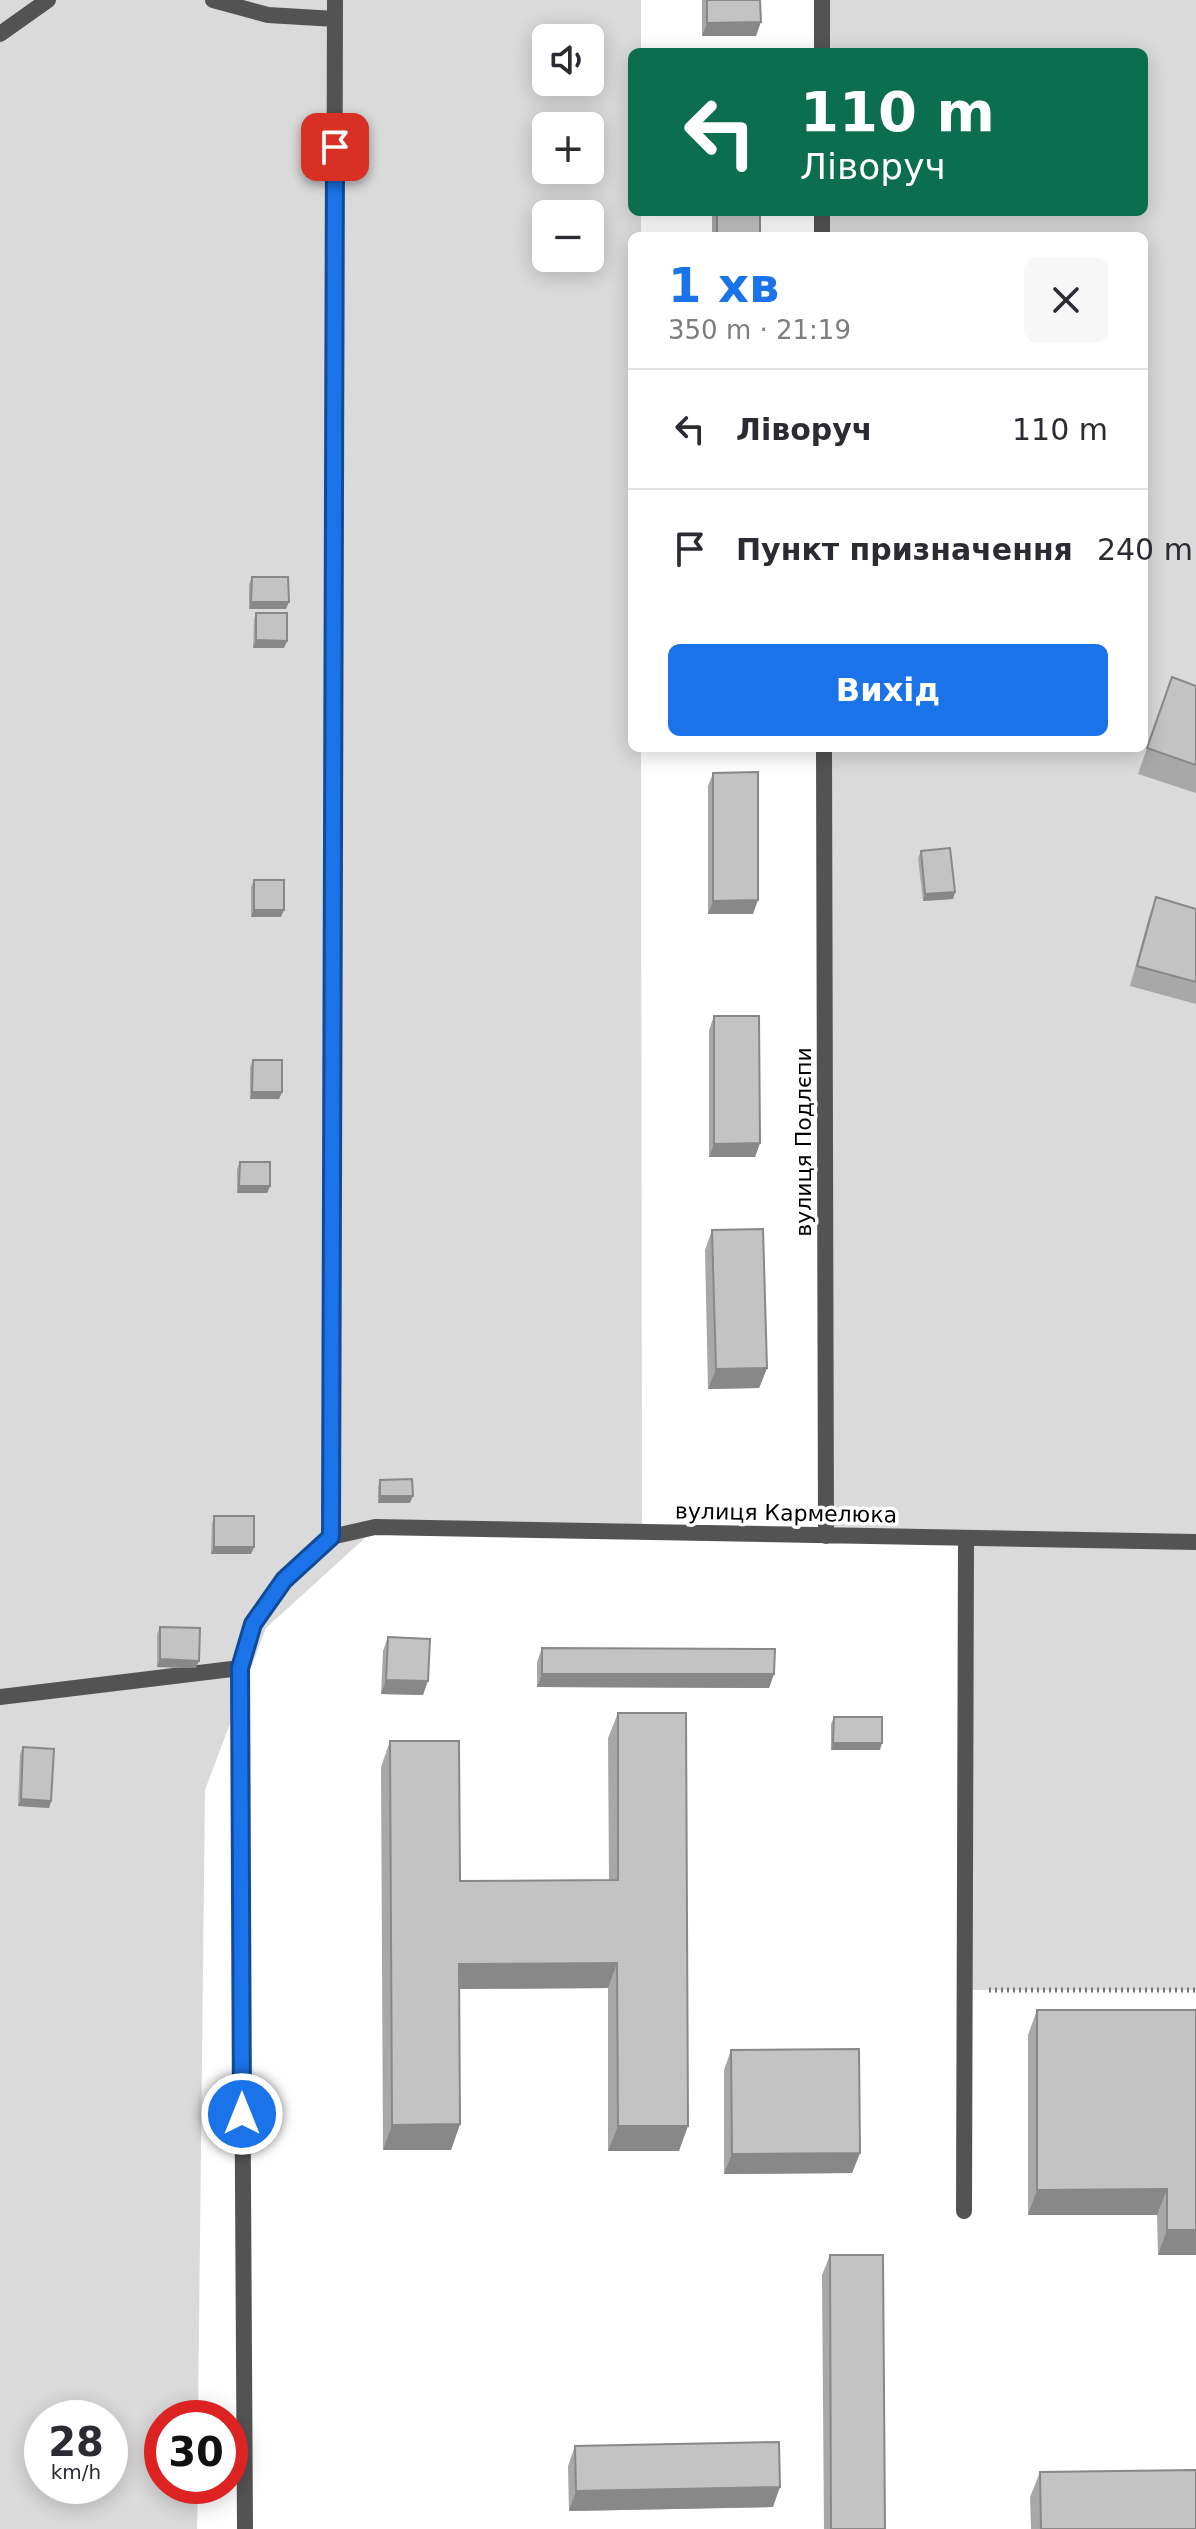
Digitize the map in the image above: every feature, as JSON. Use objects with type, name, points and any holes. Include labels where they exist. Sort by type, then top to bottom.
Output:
[{"type":"street","points":[[0,34],[48,0]]},
{"type":"street","points":[[213,0],[268,15],[335,19]]},
{"type":"street","points":[[245,2529],[240,1668],[253,1624],[284,1580],[331,1537],[335,0]]},
{"type":"street","points":[[822,0],[822,48]]},
{"type":"street","name":"вулиця Подлєпи","points":[[824,752],[826,1536]]},
{"type":"street","name":"вулиця Кармелюка","points":[[331,1537],[375,1527],[1196,1542]]},
{"type":"street","points":[[964,2211],[966,1538]]},
{"type":"street","points":[[0,1697],[240,1668]]},
{"type":"path","points":[[964,1990],[1196,1990]]},
{"type":"shaded area","points":[[0,0],[641,0],[641,48],[628,48],[628,216],[641,216],[641,232],[628,232],[628,752],[641,752],[642,1532],[376,1528],[266,1628],[205,1790],[198,2400],[144,2400],[144,2504],[198,2504],[197,2529],[0,2529]]},
{"type":"shaded area","points":[[822,0],[1196,0],[1196,1990],[964,1990],[966,1539],[826,1536],[824,752],[1148,752],[1148,232],[822,232],[822,216],[1148,216],[1148,48],[822,48]]},
{"type":"building","points":[[707,0],[760,0],[761,22],[707,23]]},
{"type":"building","points":[[717,216],[760,216],[760,232],[717,232]]},
{"type":"building","points":[[252,577],[288,577],[289,602],[251,602]]},
{"type":"building","points":[[256,613],[287,613],[287,641],[256,640]]},
{"type":"building","points":[[1172,677],[1196,686],[1196,765],[1148,748]]},
{"type":"building","points":[[758,772],[758,900],[713,901],[713,773]]},
{"type":"building","points":[[950,848],[955,892],[925,894],[921,851]]},
{"type":"building","points":[[254,880],[284,880],[284,910],[254,910]]},
{"type":"building","points":[[1156,897],[1196,909],[1196,982],[1137,966]]},
{"type":"building","points":[[714,1016],[759,1016],[760,1143],[714,1144]]},
{"type":"building","points":[[253,1060],[282,1060],[282,1092],[252,1092]]},
{"type":"building","points":[[240,1162],[270,1162],[270,1186],[239,1186]]},
{"type":"building","points":[[763,1229],[767,1368],[716,1369],[712,1230]]},
{"type":"building","points":[[412,1479],[413,1496],[380,1496],[380,1480]]},
{"type":"building","points":[[214,1516],[254,1516],[254,1547],[214,1547]]},
{"type":"building","points":[[160,1627],[200,1628],[199,1661],[160,1659]]},
{"type":"building","points":[[388,1637],[430,1639],[428,1681],[386,1680]]},
{"type":"building","points":[[542,1648],[775,1649],[774,1674],[542,1674]]},
{"type":"building","points":[[618,1713],[686,1713],[688,2126],[618,2126],[617,1963],[459,1964],[460,2124],[392,2125],[390,1741],[459,1741],[460,1881],[618,1880]]},
{"type":"building","points":[[834,1717],[882,1717],[882,1743],[833,1743]]},
{"type":"building","points":[[23,1747],[54,1749],[51,1801],[21,1799]]},
{"type":"building","points":[[1037,2010],[1196,2010],[1196,2230],[1167,2230],[1167,2189],[1037,2190]]},
{"type":"building","points":[[859,2049],[860,2153],[732,2154],[731,2050]]},
{"type":"building","points":[[830,2255],[883,2255],[885,2529],[831,2529]]},
{"type":"building","points":[[779,2442],[780,2487],[576,2491],[575,2446]]},
{"type":"building","points":[[1196,2470],[1196,2529],[1041,2529],[1040,2472]]},
{"type":"route","points":[[242,2114],[240,1668],[253,1624],[284,1580],[331,1537],[335,147]]}]
